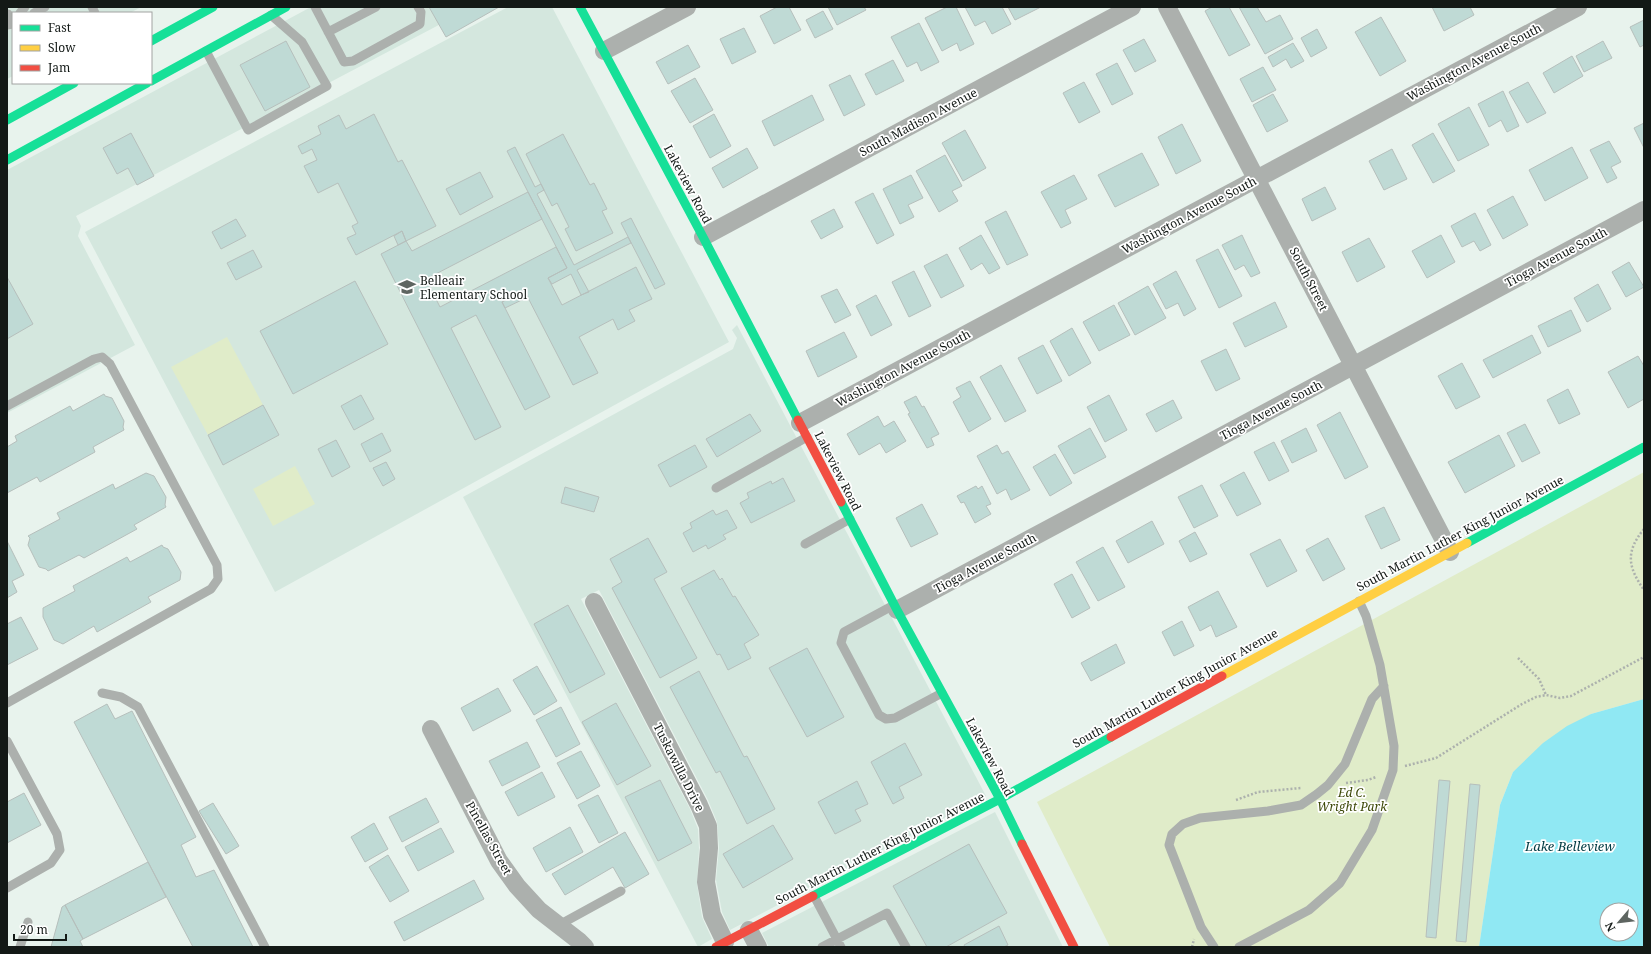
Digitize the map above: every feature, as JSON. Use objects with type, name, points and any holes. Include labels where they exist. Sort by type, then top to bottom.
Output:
[{"type":"street","points":[[152,40],[213,7]]},
{"type":"street","points":[[152,80],[286,7]]},
{"type":"street","name":"Lakeview Road","points":[[580,7],[703,237],[896,607],[1000,799],[1074,947]]},
{"type":"street","points":[[604,51],[687,7]]},
{"type":"street","name":"South Madison Avenue","points":[[703,237],[1132,7]]},
{"type":"street","name":"South Street","points":[[1167,7],[1450,552]]},
{"type":"street","name":"Washington Avenue South","points":[[803,430],[1257,179],[1578,7]]},
{"type":"street","points":[[7,120],[72,84]]},
{"type":"street","points":[[7,160],[145,84]]},
{"type":"street","name":"Tioga Avenue South","points":[[896,607],[1354,366],[1644,210]]},
{"type":"street","name":"South Martin Luther King Junior Avenue","points":[[721,945],[1000,799],[1112,736],[1644,447]]},
{"type":"street","name":"Tuskawilla Drive","points":[[594,602],[700,805],[708,826],[709,848],[706,882],[712,915],[721,945]]},
{"type":"street","name":"Pinellas Street","points":[[431,729],[499,861],[535,905],[585,947]]},
{"type":"street","points":[[749,930],[758,947]]},
{"type":"lane","points":[[36,12],[45,7]]},
{"type":"lane","points":[[315,7],[344,62],[353,61],[420,24],[421,12],[418,7]]},
{"type":"lane","points":[[328,32],[376,7]]},
{"type":"lane","points":[[206,51],[248,130],[327,86],[302,42],[271,15]]},
{"type":"lane","points":[[7,406],[94,359],[102,357],[110,364],[217,565],[218,578],[211,589],[7,703]]},
{"type":"lane","points":[[716,488],[803,430]]},
{"type":"lane","points":[[805,544],[850,519]]},
{"type":"lane","points":[[1239,947],[1308,910],[1340,883],[1372,830],[1393,770],[1394,746],[1380,665],[1366,616],[1359,601]]},
{"type":"lane","points":[[896,607],[844,632],[841,643],[879,715],[886,719],[895,718],[942,693]]},
{"type":"lane","points":[[1214,947],[1201,927],[1169,845],[1172,834],[1182,824],[1200,818],[1268,811],[1301,805],[1328,785],[1345,764],[1372,699],[1384,686]]},
{"type":"lane","points":[[102,694],[121,698],[138,707],[265,947]]},
{"type":"lane","points":[[7,740],[57,834],[60,850],[51,863],[7,888]]},
{"type":"lane","points":[[559,925],[621,891]]},
{"type":"lane","points":[[814,896],[839,943]]},
{"type":"lane","points":[[822,947],[839,943],[886,913],[906,947]]},
{"type":"lane","points":[[20,947],[28,922]]},
{"type":"path","points":[[1644,529],[1633,544],[1630,559],[1634,574],[1644,590]]},
{"type":"path","points":[[1236,800],[1258,792],[1368,780],[1393,770],[1436,758],[1522,704],[1536,697],[1546,695],[1560,698],[1571,696],[1644,657]]},
{"type":"path","points":[[1518,658],[1539,679],[1546,695]]},
{"type":"path","points":[[1192,947],[1194,937]]},
{"type":"shaded area","points":[[7,7],[141,7],[132,12],[12,12],[12,76],[7,79]]},
{"type":"shaded area","points":[[311,7],[473,7],[76,216],[81,226],[78,236],[135,345],[7,413],[7,170]]},
{"type":"shaded area","name":"Belleair Elementary School","points":[[508,7],[552,7],[729,342],[275,592],[85,232]]},
{"type":"shaded area","points":[[737,325],[986,796],[730,930],[722,912],[716,880],[719,848],[717,822],[708,800],[599,590],[581,599],[690,809],[698,829],[699,849],[697,884],[702,917],[712,939],[698,947],[463,497],[733,349],[737,338],[732,330]]},
{"type":"shaded area","points":[[995,812],[1063,947],[769,947],[762,933]]},
{"type":"green space","points":[[227,337],[263,405],[208,435],[171,367]]},
{"type":"green space","points":[[295,466],[315,504],[273,526],[253,489]]},
{"type":"green space","name":"Ed C. Wright Park","points":[[1644,472],[1644,699],[1591,714],[1513,772],[1500,805],[1479,947],[1110,947],[1037,802]]},
{"type":"water","name":"Lake Belleview","points":[[1644,699],[1644,947],[1479,947],[1500,805],[1513,772],[1543,743],[1567,726],[1591,714]]},
{"type":"building","points":[[429,7],[499,7],[446,37]]},
{"type":"building","points":[[777,7],[789,7],[801,30],[774,44],[760,16]]},
{"type":"building","points":[[828,7],[864,7],[866,10],[837,25]]},
{"type":"building","points":[[947,7],[956,7],[974,44],[960,51],[957,43],[942,51],[925,18]]},
{"type":"building","points":[[965,7],[1002,7],[1011,24],[992,34],[985,21],[975,26]]},
{"type":"building","points":[[1008,7],[1041,7],[1015,20]]},
{"type":"building","points":[[1212,7],[1229,7],[1250,45],[1229,56],[1205,11]]},
{"type":"building","points":[[1239,7],[1257,7],[1266,22],[1280,15],[1293,39],[1265,54]]},
{"type":"building","points":[[1432,7],[1470,7],[1474,15],[1444,31]]},
{"type":"building","points":[[823,11],[833,29],[815,38],[806,20]]},
{"type":"building","points":[[1381,17],[1406,61],[1380,76],[1355,32]]},
{"type":"building","points":[[1644,20],[1644,45],[1640,47],[1630,27]]},
{"type":"building","points":[[919,23],[939,62],[921,71],[917,62],[907,67],[891,37]]},
{"type":"building","points":[[744,28],[756,52],[732,64],[720,39]]},
{"type":"building","points":[[1317,29],[1327,48],[1311,57],[1301,38]]},
{"type":"building","points":[[1144,39],[1156,61],[1135,72],[1123,50]]},
{"type":"building","points":[[286,41],[310,87],[265,111],[240,65]]},
{"type":"building","points":[[1603,41],[1612,58],[1584,72],[1576,56]]},
{"type":"building","points":[[1293,43],[1304,61],[1291,68],[1286,59],[1273,67],[1268,57]]},
{"type":"building","points":[[688,45],[700,67],[668,84],[656,62]]},
{"type":"building","points":[[1572,56],[1583,76],[1554,93],[1543,73]]},
{"type":"building","points":[[893,60],[904,81],[876,95],[865,74]]},
{"type":"building","points":[[1117,63],[1133,94],[1112,105],[1096,74]]},
{"type":"building","points":[[1263,67],[1276,90],[1252,102],[1240,79]]},
{"type":"building","points":[[850,75],[865,105],[844,116],[829,85]]},
{"type":"building","points":[[695,78],[713,110],[690,123],[671,91]]},
{"type":"building","points":[[1084,82],[1100,112],[1079,123],[1063,93]]},
{"type":"building","points":[[1528,82],[1546,113],[1527,123],[1509,92]]},
{"type":"building","points":[[1503,91],[1519,126],[1507,132],[1501,120],[1489,127],[1478,104]]},
{"type":"building","points":[[1273,94],[1288,121],[1267,132],[1253,105]]},
{"type":"building","points":[[812,95],[824,120],[774,146],[762,121]]},
{"type":"building","points":[[1469,107],[1489,145],[1458,161],[1438,124]]},
{"type":"building","points":[[374,114],[398,162],[402,160],[436,226],[406,241],[402,231],[356,255],[347,238],[356,234],[352,226],[358,223],[338,183],[318,193],[304,166],[317,160],[312,149],[302,154],[298,146],[321,134],[318,126],[339,115],[346,129]]},
{"type":"building","points":[[714,114],[731,146],[710,158],[693,126]]},
{"type":"building","points":[[1644,123],[1644,148],[1634,128]]},
{"type":"building","points":[[1182,124],[1201,161],[1176,174],[1158,137]]},
{"type":"building","points":[[965,130],[986,168],[963,181],[942,143]]},
{"type":"building","points":[[131,133],[154,176],[137,185],[128,168],[117,174],[103,148]]},
{"type":"building","points":[[1433,133],[1455,171],[1433,183],[1412,145]]},
{"type":"building","points":[[563,134],[590,185],[594,183],[607,209],[602,211],[613,233],[576,251],[565,229],[569,227],[557,203],[552,206],[526,154]]},
{"type":"building","points":[[1609,141],[1621,162],[1611,167],[1617,178],[1607,183],[1590,150]]},
{"type":"building","points":[[515,147],[535,187],[541,184],[544,190],[537,194],[574,265],[628,237],[631,243],[577,270],[589,292],[581,295],[571,274],[552,284],[548,278],[567,268],[507,151]]},
{"type":"building","points":[[1572,147],[1588,178],[1545,201],[1529,170]]},
{"type":"building","points":[[747,148],[758,168],[723,188],[712,168]]},
{"type":"building","points":[[1392,149],[1407,179],[1384,190],[1369,161]]},
{"type":"building","points":[[1142,153],[1159,185],[1115,207],[1098,175]]},
{"type":"building","points":[[945,155],[962,186],[952,191],[958,201],[939,212],[916,171]]},
{"type":"building","points":[[480,172],[493,197],[460,215],[446,189]]},
{"type":"building","points":[[911,175],[923,198],[908,205],[914,217],[900,224],[883,189]]},
{"type":"building","points":[[1074,175],[1087,199],[1065,210],[1071,223],[1061,228],[1041,192]]},
{"type":"building","points":[[1325,187],[1336,209],[1312,221],[1302,199]]},
{"type":"building","points":[[528,192],[542,219],[426,279],[440,307],[556,247],[567,268],[548,278],[562,305],[636,267],[652,299],[629,310],[635,321],[618,330],[613,319],[579,337],[598,373],[573,385],[524,290],[502,302],[550,397],[525,410],[476,315],[451,328],[501,427],[475,440],[381,254],[406,241],[412,251]]},
{"type":"building","points":[[873,193],[894,235],[877,244],[855,202]]},
{"type":"building","points":[[1513,196],[1528,225],[1503,239],[1487,210]]},
{"type":"building","points":[[834,209],[843,227],[821,239],[811,221]]},
{"type":"building","points":[[1006,211],[1028,255],[1007,265],[985,222]]},
{"type":"building","points":[[1475,213],[1491,245],[1480,251],[1474,241],[1462,247],[1451,226]]},
{"type":"building","points":[[631,218],[665,284],[655,289],[621,223]]},
{"type":"building","points":[[236,219],[246,236],[221,249],[212,232]]},
{"type":"building","points":[[402,231],[406,241],[398,245],[394,236]]},
{"type":"building","points":[[981,235],[1000,268],[989,274],[982,263],[971,270],[959,248]]},
{"type":"building","points":[[1242,235],[1260,273],[1251,277],[1244,265],[1235,270],[1222,245]]},
{"type":"building","points":[[1441,235],[1455,262],[1427,278],[1412,251]]},
{"type":"building","points":[[1369,238],[1385,267],[1357,282],[1342,252]]},
{"type":"building","points":[[1218,249],[1242,296],[1219,308],[1196,260]]},
{"type":"building","points":[[253,250],[262,267],[236,280],[227,263]]},
{"type":"building","points":[[947,254],[964,286],[941,298],[924,266]]},
{"type":"building","points":[[1629,262],[1644,287],[1626,297],[1612,272]]},
{"type":"building","points":[[914,271],[931,306],[909,317],[892,282]]},
{"type":"building","points":[[1176,271],[1196,309],[1184,316],[1178,303],[1166,309],[1153,284]]},
{"type":"building","points":[[7,277],[33,324],[7,339]]},
{"type":"building","points":[[355,281],[388,344],[293,394],[260,331]]},
{"type":"building","points":[[1598,284],[1611,309],[1587,322],[1574,298]]},
{"type":"building","points":[[1148,286],[1166,318],[1135,335],[1118,303]]},
{"type":"building","points":[[837,289],[851,315],[835,323],[821,296]]},
{"type":"building","points":[[524,290],[528,297],[505,308],[502,302]]},
{"type":"building","points":[[876,295],[892,325],[871,336],[856,306]]},
{"type":"building","points":[[1275,302],[1287,327],[1245,347],[1233,323]]},
{"type":"building","points":[[1114,305],[1130,335],[1099,351],[1083,322]]},
{"type":"building","points":[[1571,310],[1581,331],[1548,347],[1538,326]]},
{"type":"building","points":[[1072,328],[1091,363],[1069,376],[1050,341]]},
{"type":"building","points":[[844,332],[857,357],[818,377],[806,351]]},
{"type":"building","points":[[1532,335],[1541,353],[1493,378],[1483,360]]},
{"type":"building","points":[[1043,345],[1062,381],[1037,394],[1018,358]]},
{"type":"building","points":[[1226,349],[1240,379],[1216,391],[1201,361]]},
{"type":"building","points":[[1638,356],[1644,366],[1644,399],[1628,408],[1608,372]]},
{"type":"building","points":[[1462,363],[1480,397],[1456,409],[1438,376]]},
{"type":"building","points":[[1001,365],[1026,411],[1005,422],[980,377]]},
{"type":"building","points":[[970,381],[991,419],[969,432],[953,402],[961,397],[956,388]]},
{"type":"building","points":[[1568,389],[1580,414],[1559,424],[1547,400]]},
{"type":"building","points":[[104,394],[105,396],[112,398],[124,421],[124,430],[93,447],[95,452],[40,482],[37,477],[7,493],[7,447],[17,441],[15,436],[70,406],[73,411]]},
{"type":"building","points":[[361,395],[374,419],[354,430],[341,406]]},
{"type":"building","points":[[1109,395],[1127,430],[1105,442],[1087,407]]},
{"type":"building","points":[[916,396],[922,407],[924,406],[939,434],[931,438],[934,445],[927,448],[908,414],[910,413],[904,402]]},
{"type":"building","points":[[1173,400],[1182,418],[1156,432],[1146,414]]},
{"type":"building","points":[[263,405],[279,435],[223,465],[208,435]]},
{"type":"building","points":[[1340,412],[1368,467],[1345,479],[1317,425]]},
{"type":"building","points":[[750,414],[761,431],[717,457],[706,439]]},
{"type":"building","points":[[878,416],[884,427],[894,421],[906,441],[886,453],[880,443],[859,455],[847,434]]},
{"type":"building","points":[[1525,424],[1540,453],[1522,462],[1507,433]]},
{"type":"building","points":[[1090,428],[1106,457],[1074,474],[1058,446]]},
{"type":"building","points":[[1306,428],[1317,451],[1292,463],[1281,441]]},
{"type":"building","points":[[382,433],[391,451],[370,462],[361,444]]},
{"type":"building","points":[[1499,435],[1515,466],[1465,493],[1448,462]]},
{"type":"building","points":[[336,440],[350,467],[332,477],[318,449]]},
{"type":"building","points":[[1274,442],[1289,471],[1269,481],[1254,452]]},
{"type":"building","points":[[695,445],[707,467],[670,487],[658,465]]},
{"type":"building","points":[[997,445],[1002,454],[1008,451],[1030,490],[1011,500],[1006,489],[997,494],[977,456]]},
{"type":"building","points":[[1055,454],[1072,483],[1050,496],[1033,467]]},
{"type":"building","points":[[386,462],[395,479],[383,486],[373,468]]},
{"type":"building","points":[[1244,472],[1261,504],[1237,516],[1220,485]]},
{"type":"building","points":[[146,473],[154,476],[166,497],[166,507],[134,525],[137,529],[84,558],[79,555],[48,571],[39,567],[28,545],[30,538],[28,536],[60,519],[57,513],[113,484],[115,489]]},
{"type":"building","points":[[783,478],[795,501],[751,523],[740,503],[749,498],[747,493],[771,481],[772,484]]},
{"type":"building","points":[[1202,485],[1218,516],[1194,528],[1178,497]]},
{"type":"building","points":[[976,486],[978,489],[982,486],[991,504],[986,506],[991,514],[975,523],[964,502],[961,503],[957,496]]},
{"type":"building","points":[[565,487],[599,497],[594,512],[561,503]]},
{"type":"building","points":[[922,504],[938,534],[911,547],[896,518]]},
{"type":"building","points":[[1384,507],[1400,540],[1381,549],[1365,516]]},
{"type":"building","points":[[713,510],[716,515],[727,510],[737,528],[723,535],[726,539],[708,549],[706,545],[693,552],[683,533],[692,528],[690,523]]},
{"type":"building","points":[[1152,521],[1164,544],[1128,563],[1116,541]]},
{"type":"building","points":[[1195,532],[1207,554],[1190,562],[1179,541]]},
{"type":"building","points":[[648,538],[667,572],[654,579],[697,658],[660,678],[612,588],[622,582],[610,559]]},
{"type":"building","points":[[1328,538],[1345,569],[1323,581],[1306,550]]},
{"type":"building","points":[[1280,539],[1297,571],[1267,587],[1250,554]]},
{"type":"building","points":[[7,541],[24,575],[12,581],[17,592],[7,598]]},
{"type":"building","points":[[162,545],[168,549],[181,572],[180,580],[148,597],[151,602],[97,632],[94,626],[63,644],[54,640],[43,617],[43,608],[75,591],[73,586],[127,557],[130,562]]},
{"type":"building","points":[[1103,547],[1125,587],[1098,601],[1076,562]]},
{"type":"building","points":[[714,570],[720,580],[722,578],[733,597],[735,596],[759,635],[744,644],[751,658],[728,670],[720,654],[717,655],[681,588]]},
{"type":"building","points":[[1072,574],[1090,608],[1072,618],[1054,584]]},
{"type":"building","points":[[1218,591],[1237,627],[1216,637],[1211,625],[1200,631],[1188,607]]},
{"type":"building","points":[[568,605],[605,674],[570,693],[534,624]]},
{"type":"building","points":[[21,617],[38,649],[7,665],[7,624]]},
{"type":"building","points":[[1182,621],[1194,646],[1174,656],[1162,632]]},
{"type":"building","points":[[1116,644],[1125,663],[1091,681],[1081,663]]},
{"type":"building","points":[[807,648],[844,717],[807,737],[769,668]]},
{"type":"building","points":[[537,666],[557,701],[534,715],[513,680]]},
{"type":"building","points":[[699,671],[744,757],[747,756],[775,809],[747,824],[720,771],[716,773],[670,687]]},
{"type":"building","points":[[498,688],[511,711],[473,731],[461,708]]},
{"type":"building","points":[[616,703],[651,766],[617,785],[582,722]]},
{"type":"building","points":[[107,704],[115,719],[132,711],[196,837],[181,845],[196,877],[214,870],[253,947],[193,947],[74,722]]},
{"type":"building","points":[[561,707],[580,744],[556,757],[536,720]]},
{"type":"building","points":[[527,742],[540,767],[502,786],[489,761]]},
{"type":"building","points":[[905,743],[922,775],[899,787],[904,798],[893,804],[871,762]]},
{"type":"building","points":[[581,751],[600,786],[577,799],[557,763]]},
{"type":"building","points":[[542,772],[555,797],[518,816],[505,792]]},
{"type":"building","points":[[660,780],[692,843],[658,861],[625,797]]},
{"type":"building","points":[[1439,780],[1450,781],[1436,938],[1426,937]]},
{"type":"building","points":[[857,781],[868,804],[855,810],[861,821],[835,834],[818,802]]},
{"type":"building","points":[[1470,784],[1480,785],[1466,942],[1456,941]]},
{"type":"building","points":[[24,793],[41,825],[7,843],[7,802]]},
{"type":"building","points":[[598,795],[618,833],[599,843],[578,805]]},
{"type":"building","points":[[426,798],[439,822],[402,842],[389,817]]},
{"type":"building","points":[[213,803],[239,846],[226,854],[199,811]]},
{"type":"building","points":[[374,823],[388,849],[365,862],[351,837]]},
{"type":"building","points":[[773,825],[793,859],[743,888],[723,854]]},
{"type":"building","points":[[570,827],[583,852],[546,872],[533,848]]},
{"type":"building","points":[[441,828],[454,852],[418,871],[405,847]]},
{"type":"building","points":[[625,832],[649,874],[625,888],[613,867],[565,895],[552,874]]},
{"type":"building","points":[[969,844],[1007,913],[946,947],[927,947],[893,886]]},
{"type":"building","points":[[388,855],[409,891],[390,902],[369,867]]},
{"type":"building","points":[[148,862],[166,897],[83,939],[65,905]]},
{"type":"building","points":[[474,880],[484,899],[404,941],[394,922]]},
{"type":"building","points":[[65,905],[83,939],[80,941],[83,947],[51,947],[62,907]]},
{"type":"building","points":[[999,926],[1008,945],[1004,947],[965,947],[964,945]]},
{"type":"traffic: fast","points":[[152,40],[213,7]]},
{"type":"traffic: fast","points":[[152,80],[286,7]]},
{"type":"traffic: fast","points":[[580,7],[703,237],[798,420]]},
{"type":"traffic: fast","points":[[7,120],[72,84]]},
{"type":"traffic: fast","points":[[7,160],[145,84]]},
{"type":"traffic: fast","points":[[1467,543],[1644,447]]},
{"type":"traffic: fast","points":[[841,502],[897,610],[1000,799],[1022,844]]},
{"type":"traffic: fast","points":[[813,896],[1000,799],[1111,737]]},
{"type":"traffic: slow","points":[[1222,676],[1467,543]]},
{"type":"traffic: jam","points":[[798,420],[841,502]]},
{"type":"traffic: jam","points":[[1111,737],[1222,676]]},
{"type":"traffic: jam","points":[[1022,844],[1074,947]]},
{"type":"traffic: jam","points":[[716,947],[813,896]]},
{"type":"place","name":"Belleair Elementary School","points":[[407,287]]}]
